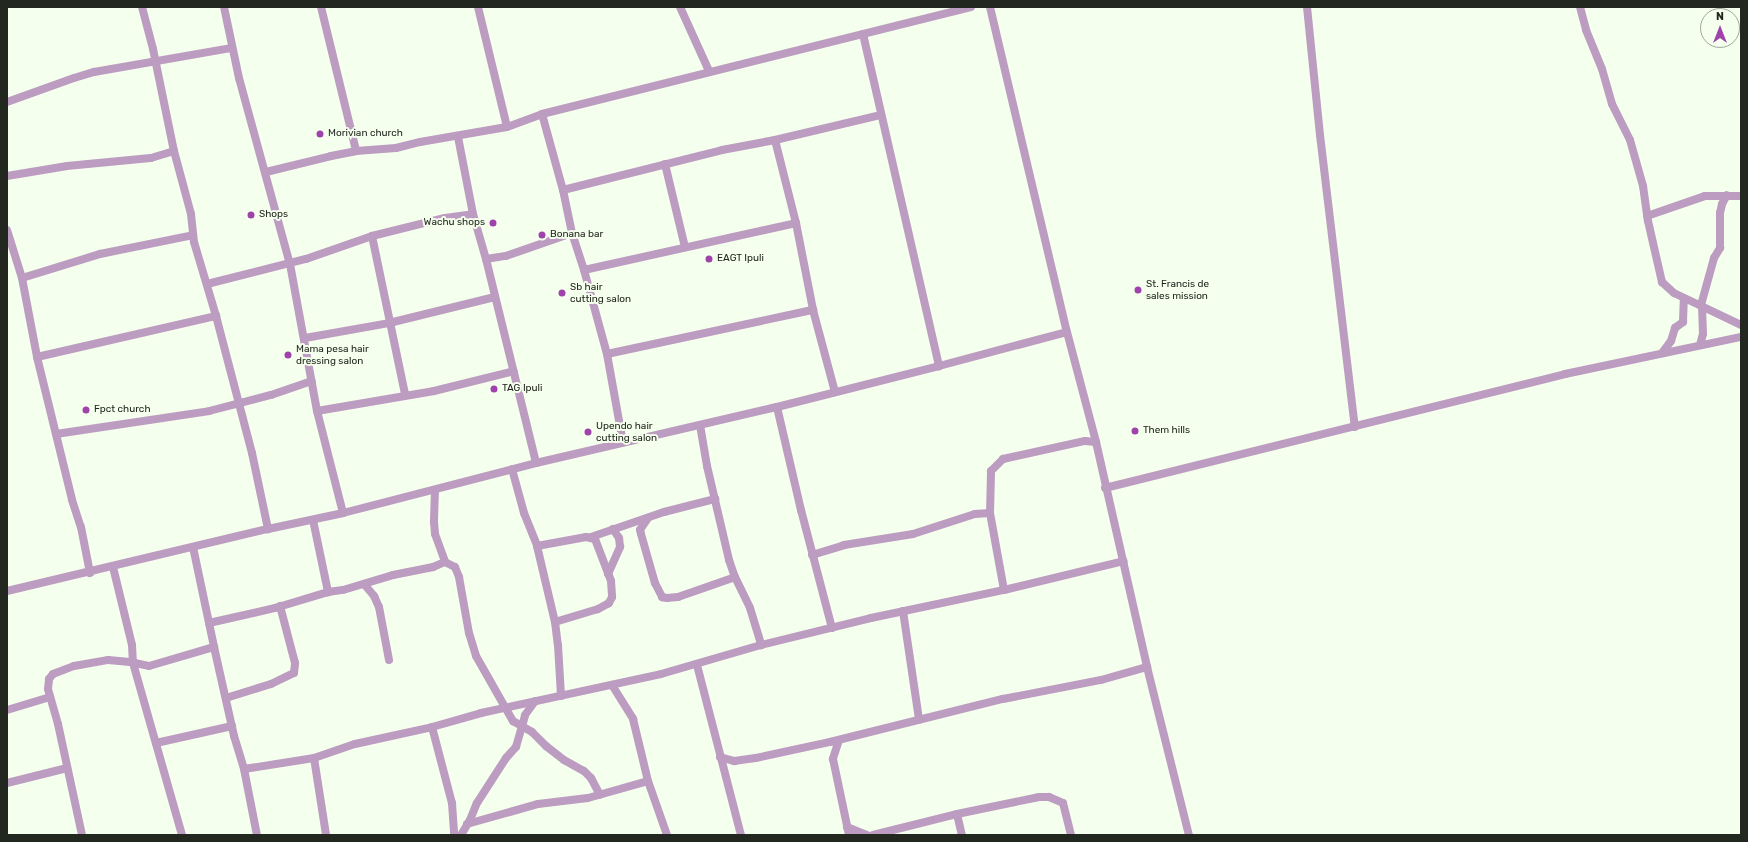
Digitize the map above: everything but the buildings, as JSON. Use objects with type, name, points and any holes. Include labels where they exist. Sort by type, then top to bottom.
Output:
[{"type":"street","points":[[142,7],[156,61],[174,151],[191,214],[193,235],[252,453],[268,529]]},
{"type":"street","points":[[224,7],[232,48],[290,264],[305,338],[317,411],[343,513]]},
{"type":"street","points":[[321,7],[356,151]]},
{"type":"street","points":[[478,7],[507,127]]},
{"type":"street","points":[[680,7],[709,71]]},
{"type":"street","points":[[266,172],[356,151],[396,148],[426,141],[458,137],[507,127],[542,114],[709,71],[971,7]]},
{"type":"street","points":[[990,7],[1067,332],[1096,442],[1147,667],[1189,835]]},
{"type":"street","points":[[1307,7],[1320,135],[1355,427]]},
{"type":"street","points":[[1580,7],[1586,30],[1602,70],[1612,104],[1630,140],[1643,186],[1647,216],[1662,282],[1674,293],[1741,325]]},
{"type":"street","points":[[863,34],[939,366]]},
{"type":"street","points":[[7,102],[74,78],[156,61],[232,48]]},
{"type":"street","points":[[542,114],[563,190],[572,233],[584,270],[607,354],[623,443]]},
{"type":"street","points":[[563,190],[722,150],[774,140],[881,115]]},
{"type":"street","points":[[458,137],[473,214],[486,259],[536,463]]},
{"type":"street","points":[[774,140],[796,223],[813,310],[835,392]]},
{"type":"street","points":[[7,176],[67,166],[154,157],[174,151]]},
{"type":"street","points":[[665,164],[685,247]]},
{"type":"street","points":[[1700,345],[1703,334],[1702,306],[1714,258],[1720,248],[1720,213],[1722,204],[1728,195]]},
{"type":"street","points":[[1647,216],[1705,196],[1741,196]]},
{"type":"street","points":[[207,284],[290,264],[372,236],[445,218],[473,214]]},
{"type":"street","points":[[584,270],[796,223]]},
{"type":"street","points":[[7,230],[22,278],[37,357],[72,500],[81,527],[90,573]]},
{"type":"street","points":[[486,259],[506,256],[572,233]]},
{"type":"street","points":[[22,278],[100,254],[193,235]]},
{"type":"street","points":[[372,236],[405,394]]},
{"type":"street","points":[[305,338],[389,323],[495,297]]},
{"type":"street","points":[[1662,353],[1672,341],[1676,328],[1683,322],[1684,298]]},
{"type":"street","points":[[607,354],[813,310]]},
{"type":"street","points":[[37,357],[216,316]]},
{"type":"street","points":[[7,591],[90,573],[268,529],[343,513],[536,463],[777,407],[1067,332]]},
{"type":"street","points":[[1106,488],[1565,374],[1741,337]]},
{"type":"street","points":[[317,411],[470,383],[514,372]]},
{"type":"street","points":[[56,434],[142,422],[238,405],[312,382]]},
{"type":"street","points":[[777,407],[812,555],[832,628]]},
{"type":"street","points":[[700,425],[707,466],[735,577],[750,608],[761,645]]},
{"type":"street","points":[[1004,590],[990,513],[990,475],[996,465],[1003,459],[1085,441],[1096,442]]},
{"type":"street","points":[[512,469],[524,513],[537,546],[555,622],[561,696]]},
{"type":"street","points":[[435,490],[434,530],[446,562],[455,567],[459,577],[469,633],[476,656],[513,720],[521,727],[532,732],[564,760],[584,771],[591,778],[600,795]]},
{"type":"street","points":[[537,546],[591,537],[648,518],[715,499]]},
{"type":"street","points":[[812,555],[844,545],[913,534],[975,514],[990,513]]},
{"type":"street","points":[[648,518],[641,528],[641,534],[655,583],[662,596],[667,598],[678,596],[735,577]]},
{"type":"street","points":[[313,520],[328,592]]},
{"type":"street","points":[[608,574],[620,547],[619,538],[613,529]]},
{"type":"street","points":[[555,622],[598,609],[609,603],[612,597],[612,588],[597,542],[591,537]]},
{"type":"street","points":[[193,547],[232,726],[244,768],[256,834]]},
{"type":"street","points":[[244,768],[314,758],[355,744],[432,727],[506,707],[612,686],[697,665],[761,645],[1124,561]]},
{"type":"street","points":[[209,623],[280,606],[328,592],[343,590],[394,575],[433,567],[446,562]]},
{"type":"street","points":[[113,567],[132,645],[133,663],[182,835]]},
{"type":"street","points":[[364,584],[374,596],[378,607],[389,660]]},
{"type":"street","points":[[226,698],[271,684],[294,673],[295,663],[280,606]]},
{"type":"street","points":[[904,611],[919,720]]},
{"type":"street","points":[[82,835],[50,697],[48,684],[49,679],[53,674],[63,669],[108,660],[149,666],[214,647]]},
{"type":"street","points":[[697,665],[741,835]]},
{"type":"street","points":[[720,757],[734,761],[743,761],[839,740],[1003,699],[1101,680],[1147,667]]},
{"type":"street","points":[[612,686],[633,719],[648,781],[667,835]]},
{"type":"street","points":[[7,710],[50,697]]},
{"type":"street","points":[[461,835],[477,803],[506,758],[516,747],[521,727],[535,701]]},
{"type":"street","points":[[156,743],[232,726]]},
{"type":"street","points":[[432,727],[452,803],[454,835]]},
{"type":"street","points":[[833,759],[839,740]]},
{"type":"street","points":[[818,745],[825,749],[833,759],[848,831],[867,835]]},
{"type":"street","points":[[314,758],[326,835]]},
{"type":"street","points":[[7,783],[67,768]]},
{"type":"street","points":[[467,824],[538,804],[600,795],[648,781]]},
{"type":"street","points":[[873,835],[1024,799],[1049,797],[1063,803],[1071,835]]},
{"type":"street","points":[[957,814],[962,835]]},
{"type":"place","name":"Morivian church","points":[[320,134]]},
{"type":"place","name":"Shops","points":[[251,215]]},
{"type":"place","name":"Wachu shops","points":[[493,223]]},
{"type":"place","name":"Bonana bar","points":[[542,235]]},
{"type":"place","name":"EAGT Ipuli","points":[[709,259]]},
{"type":"place","name":"St. Francis de sales mission","points":[[1138,290]]},
{"type":"place","name":"Sb hair cutting salon","points":[[562,293]]},
{"type":"place","name":"Mama pesa hair dressing salon","points":[[288,355]]},
{"type":"place","name":"TAG Ipuli","points":[[494,389]]},
{"type":"place","name":"Fpct church","points":[[86,410]]},
{"type":"place","name":"Them hills","points":[[1135,431]]},
{"type":"place","name":"Upendo hair cutting salon","points":[[588,432]]}]
